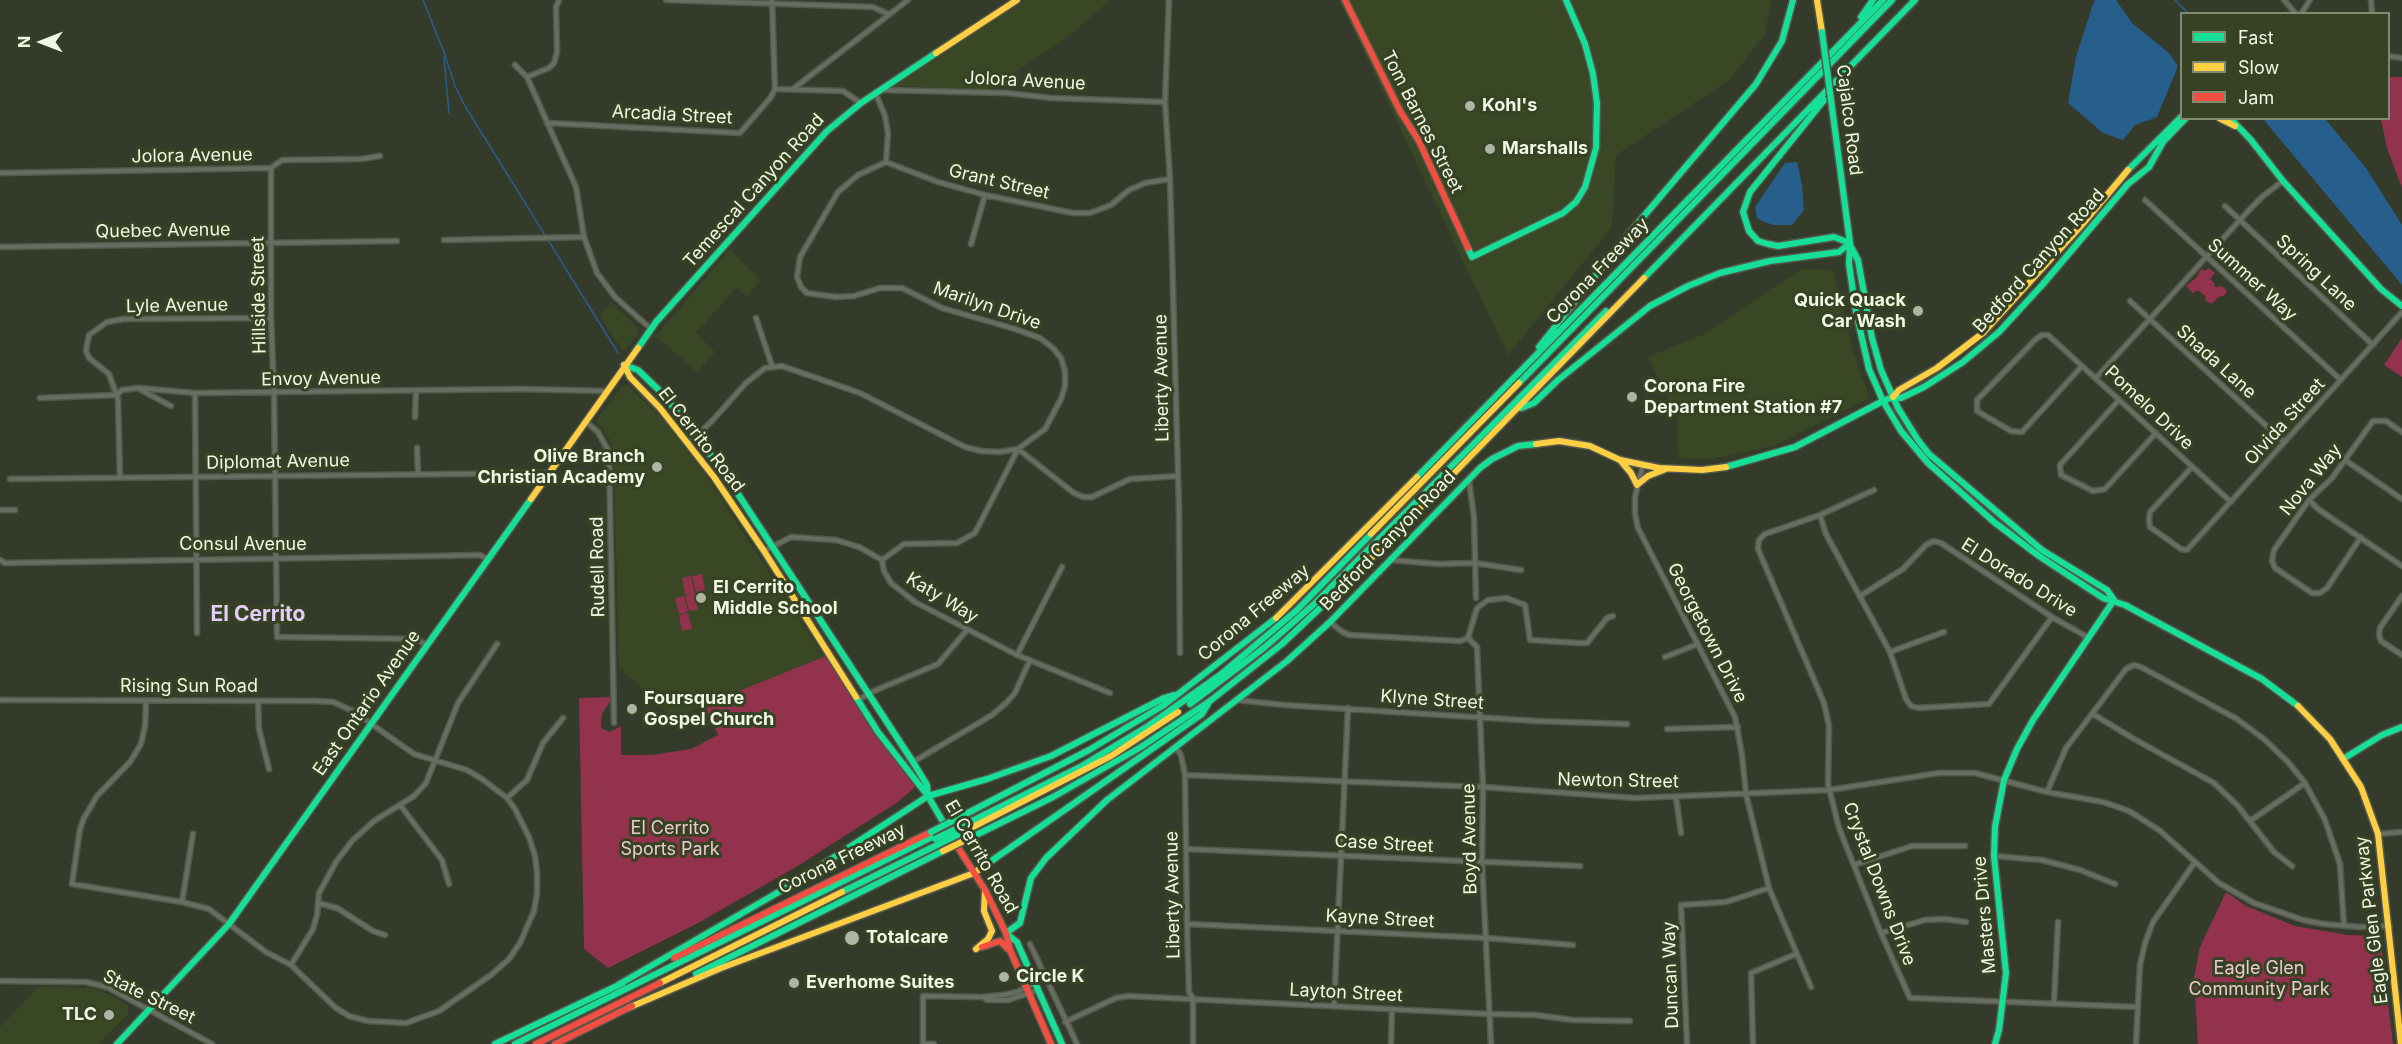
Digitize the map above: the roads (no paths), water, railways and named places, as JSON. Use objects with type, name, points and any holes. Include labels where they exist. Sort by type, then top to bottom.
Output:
[{"type":"main road","name":"Temescal Canyon Road","points":[[624,365],[650,328],[827,131],[861,103],[1017,0]]},
{"type":"main road","name":"Tom Barnes Street","points":[[1345,0],[1400,111],[1419,141],[1472,257],[1563,213],[1576,202],[1585,187],[1596,148],[1597,103],[1586,44],[1566,0]]},
{"type":"main road","points":[[1507,386],[1627,236],[1756,84],[1782,41],[1793,0]]},
{"type":"main road","name":"Cajalco Road","points":[[1817,0],[1850,243],[1849,264],[1862,345],[1869,369],[1883,401]]},
{"type":"main road","points":[[1838,46],[1873,0]]},
{"type":"main road","name":"Corona Freeway","points":[[495,1044],[935,838],[1089,750],[1182,693],[1292,605],[1883,0]]},
{"type":"main road","points":[[536,1044],[760,934],[935,838],[1080,767],[1148,726],[1220,675],[1297,610],[1892,0]]},
{"type":"main road","name":"Corona Freeway","points":[[555,1044],[1053,797],[1141,747],[1210,701],[1282,644],[1325,605],[1915,0]]},
{"type":"main road","points":[[1850,243],[1834,237],[1778,246],[1768,244],[1758,241],[1749,231],[1743,212],[1750,192],[1870,47]]},
{"type":"main road","name":"Bedford Canyon Road","points":[[1006,933],[1016,927],[1022,918],[1028,887],[1039,866],[1107,800],[1287,661],[1330,622],[1486,464],[1504,452],[1531,443],[1576,442],[1620,460],[1643,465],[1709,469],[1754,461],[1795,447],[1893,397],[1899,390],[1932,371],[1983,333],[2081,226],[2125,172],[2180,117]]},
{"type":"main road","name":"Bedford Canyon Road","points":[[1893,397],[1900,398],[1924,387],[1963,362],[1999,332],[2128,183],[2149,167],[2163,142],[2184,120]]},
{"type":"main road","points":[[2222,120],[2235,126],[2252,140],[2283,181],[2381,289],[2402,306]]},
{"type":"main road","points":[[2231,120],[2235,126]]},
{"type":"main road","points":[[1517,410],[1534,403],[1650,306],[1688,286],[1720,273],[1770,261],[1839,252],[1850,243]]},
{"type":"main road","name":"Cajalco Road","points":[[1850,243],[1858,260],[1876,356],[1893,397]]},
{"type":"main road","points":[[964,823],[1110,756],[1206,693],[1265,647],[1313,606],[1593,322],[1642,281]]},
{"type":"main road","name":"East Ontario Avenue","points":[[117,1044],[229,924],[624,365]]},
{"type":"main road","name":"El Cerrito Road","points":[[624,365],[638,370],[663,394],[697,435],[773,546],[913,762],[927,785],[928,796]]},
{"type":"main road","name":"El Cerrito Road","points":[[624,365],[630,377],[655,402],[689,443],[764,551],[878,732],[928,796],[985,890],[1006,933]]},
{"type":"main road","name":"Eagle Glen Parkway","points":[[1893,397],[1908,426],[1929,454],[2042,550],[2107,590],[2114,600]]},
{"type":"main road","name":"Eagle Glen Parkway","points":[[1883,401],[1907,440],[1928,463],[2039,556],[2098,595],[2114,600],[2262,679],[2294,702],[2318,725],[2361,787],[2378,834],[2390,926],[2401,1044]]},
{"type":"main road","points":[[1620,460],[1632,473],[1637,486],[1648,476],[1668,468]]},
{"type":"main road","name":"Masters Drive","points":[[1995,1044],[2000,1030],[2004,1001],[2005,952],[1994,856],[1995,827],[2004,780],[2033,720],[2114,600]]},
{"type":"main road","points":[[618,985],[796,882],[928,796],[987,779],[1051,756],[1164,698],[1182,693]]},
{"type":"main road","points":[[628,1008],[721,968],[974,873],[1202,714],[1210,701]]},
{"type":"main road","points":[[2343,759],[2382,735],[2402,727]]},
{"type":"main road","points":[[515,1044],[935,838]]},
{"type":"main road","points":[[985,890],[984,911],[992,931],[988,939],[976,949],[1000,941],[1010,950]]},
{"type":"main road","points":[[760,934],[864,891]]},
{"type":"main road","points":[[1006,933],[1010,950],[1051,1044]]},
{"type":"main road","points":[[1006,933],[1017,942],[1062,1044]]},
{"type":"street","points":[[527,78],[549,68],[554,63],[557,52],[556,7],[559,0]]},
{"type":"street","points":[[666,0],[873,7],[888,14]]},
{"type":"street","points":[[793,89],[908,0]]},
{"type":"street","name":"Liberty Avenue","points":[[1169,0],[1165,102],[1170,179],[1180,653]]},
{"type":"street","points":[[2284,0],[2296,12]]},
{"type":"street","points":[[2300,12],[2310,0]]},
{"type":"street","points":[[772,2],[775,89],[843,91],[861,103]]},
{"type":"street","points":[[515,65],[527,78],[576,187],[584,237],[597,273],[615,297],[650,328]]},
{"type":"street","name":"Arcadia Street","points":[[547,123],[740,133],[771,97],[775,89]]},
{"type":"street","name":"Jolora Avenue","points":[[883,90],[1007,93],[1051,98],[1165,102]]},
{"type":"street","points":[[876,94],[885,116],[888,133],[886,162]]},
{"type":"street","name":"Jolora Avenue","points":[[0,173],[271,168],[282,160],[361,159],[380,156]]},
{"type":"street","name":"Grant Street","points":[[886,162],[938,182],[985,195],[1073,213],[1090,213],[1111,205],[1129,190],[1145,183],[1170,179]]},
{"type":"street","name":"Marilyn Drive","points":[[886,162],[858,175],[840,189],[800,257],[797,277],[807,293],[817,296],[854,296],[880,288],[902,288],[942,308],[1040,338],[1053,348],[1061,358],[1065,371],[1065,386],[1061,399],[1045,429],[1018,449]]},
{"type":"street","name":"Hillside Street","points":[[271,168],[271,318],[277,637],[417,639],[427,645]]},
{"type":"street","points":[[2096,378],[2240,220],[2263,196],[2283,181]]},
{"type":"street","points":[[970,244],[985,195]]},
{"type":"street","name":"Summer Way","points":[[2145,200],[2341,380]]},
{"type":"street","name":"Spring Lane","points":[[2225,206],[2373,345]]},
{"type":"street","points":[[444,240],[584,237]]},
{"type":"street","name":"Quebec Avenue","points":[[0,247],[397,241]]},
{"type":"street","name":"Shada Lane","points":[[2130,302],[2284,441]]},
{"type":"street","name":"Olvida Street","points":[[2192,467],[2150,512],[2150,527],[2181,549],[2187,550],[2402,312]]},
{"type":"street","name":"Lyle Avenue","points":[[117,395],[109,374],[89,358],[86,351],[89,335],[107,322],[124,319],[271,318]]},
{"type":"street","points":[[756,318],[772,366]]},
{"type":"street","name":"Pomelo Drive","points":[[2082,366],[2022,432],[2017,432],[1979,414],[1975,406],[1977,400],[2036,339],[2042,335],[2048,335],[2096,378],[2231,502]]},
{"type":"street","points":[[689,443],[746,383],[765,368],[782,366],[860,393],[965,447],[990,451],[1018,449],[1074,493],[1083,497],[1092,497],[1130,478],[1178,476]]},
{"type":"street","points":[[138,388],[171,406]]},
{"type":"street","name":"Envoy Avenue","points":[[40,398],[117,395],[122,390],[138,388],[195,393],[520,389],[606,392]]},
{"type":"street","points":[[415,417],[416,391]]},
{"type":"street","points":[[195,393],[197,633]]},
{"type":"street","points":[[117,395],[120,478]]},
{"type":"street","points":[[2119,400],[2060,465],[2061,475],[2093,491],[2105,489],[2156,433]]},
{"type":"street","name":"Rudell Road","points":[[585,420],[598,432],[609,452],[614,723]]},
{"type":"street","name":"Nova Way","points":[[2361,537],[2327,588],[2320,593],[2312,593],[2275,568],[2272,561],[2274,550],[2309,500],[2332,478],[2373,422],[2386,421],[2402,432]]},
{"type":"street","points":[[417,448],[418,474]]},
{"type":"street","points":[[764,551],[791,537],[825,538],[859,547],[882,560],[904,544],[957,543],[975,533],[1018,449]]},
{"type":"street","points":[[2345,460],[2402,499]]},
{"type":"street","name":"Georgetown Drive","points":[[1643,465],[1637,486],[1635,508],[1638,528],[1731,708],[1738,727],[1746,794],[1769,888],[1811,987]]},
{"type":"street","name":"Diplomat Avenue","points":[[10,479],[547,473]]},
{"type":"street","points":[[1469,480],[1474,518],[1476,598]]},
{"type":"street","points":[[1874,490],[1820,515],[1826,534],[1890,652],[1906,699],[1911,706],[1918,708],[1989,704],[2052,617]]},
{"type":"street","points":[[2309,500],[2318,510],[2402,566]]},
{"type":"street","points":[[0,510],[15,510]]},
{"type":"street","name":"Crystal Downs Drive","points":[[1820,515],[1765,534],[1759,540],[1758,549],[1824,703],[1829,726],[1827,769],[1829,790],[1839,828],[1910,998],[2004,1001]]},
{"type":"street","name":"El Dorado Drive","points":[[1860,596],[1903,569],[1926,545],[1934,541],[1941,543],[2052,617],[2090,638]]},
{"type":"street","name":"Consul Avenue","points":[[0,560],[5,563],[480,555],[487,559]]},
{"type":"street","name":"Katy Way","points":[[882,560],[884,571],[891,583],[915,602],[1017,655],[1110,693]]},
{"type":"street","points":[[1391,560],[1438,564],[1475,562],[1521,570]]},
{"type":"street","points":[[1017,655],[1062,567]]},
{"type":"street","points":[[2402,596],[2380,627],[2379,635],[2381,641],[2402,655]]},
{"type":"street","points":[[1330,622],[1349,635],[1460,641],[1468,638],[1477,608],[1488,600],[1514,599],[1525,605],[1530,640],[1587,643],[1607,618],[1613,616]]},
{"type":"street","points":[[858,700],[938,664],[967,630]]},
{"type":"street","points":[[1890,652],[1944,632]]},
{"type":"street","name":"Boyd Avenue","points":[[1468,638],[1477,647],[1483,787],[1482,863],[1491,1044]]},
{"type":"street","points":[[291,965],[305,945],[313,928],[324,882],[352,841],[374,821],[414,796],[426,783],[458,704],[497,644]]},
{"type":"street","points":[[1665,657],[1698,644]]},
{"type":"street","points":[[913,762],[992,715],[1006,703],[1014,693],[1030,660]]},
{"type":"street","points":[[2047,792],[2066,748],[2126,669],[2134,666],[2201,698],[2237,719],[2264,739],[2288,762],[2305,783],[2325,820],[2340,864],[2344,926]]},
{"type":"street","name":"Rising Sun Road","points":[[0,700],[333,702],[353,711],[414,754],[466,770],[507,798]]},
{"type":"street","name":"Klyne Street","points":[[1237,700],[1284,705],[1627,724]]},
{"type":"street","points":[[146,701],[145,726],[141,744],[130,762],[97,796],[84,818],[80,829],[72,884],[182,902],[209,909],[266,952],[291,965],[336,1008],[349,1016],[387,1024],[406,1023],[439,1011],[492,975],[509,959],[520,943],[531,920],[537,893],[536,856],[523,822],[507,798],[527,780],[543,743],[563,718]]},
{"type":"street","points":[[258,701],[259,729],[269,769]]},
{"type":"street","points":[[1334,1006],[1348,708]]},
{"type":"street","points":[[2093,714],[2214,783],[2238,806],[2274,852],[2292,866]]},
{"type":"street","points":[[1668,729],[1738,727]]},
{"type":"street","name":"Liberty Avenue","points":[[1175,746],[1181,755],[1185,775],[1186,924],[1189,992],[1193,998],[1192,1044]]},
{"type":"street","name":"Newton Street","points":[[1185,775],[1483,787],[1604,798],[1829,790],[1949,771],[1975,773],[2047,792],[2103,802],[2129,811],[2159,830],[2219,883],[2254,903],[2303,920],[2344,926],[2390,926]]},
{"type":"street","points":[[2250,821],[2305,783]]},
{"type":"street","points":[[1676,797],[1681,833]]},
{"type":"street","points":[[400,805],[442,860],[449,884]]},
{"type":"street","points":[[2378,834],[2402,832]]},
{"type":"street","points":[[182,902],[193,834]]},
{"type":"street","points":[[1854,865],[1912,846],[1965,846]]},
{"type":"street","name":"Case Street","points":[[1186,849],[1580,866]]},
{"type":"street","points":[[1994,856],[2042,860],[2080,870],[2115,884]]},
{"type":"street","points":[[2136,1044],[2140,965],[2153,922],[2195,862]]},
{"type":"street","name":"Duncan Way","points":[[1687,1044],[1682,905],[1726,902],[1769,888]]},
{"type":"street","points":[[318,903],[336,909],[373,931],[385,935]]},
{"type":"street","points":[[1881,933],[1924,920],[1945,919],[1966,922]]},
{"type":"street","points":[[2054,1003],[2058,922]]},
{"type":"street","name":"Kayne Street","points":[[1186,924],[1486,938],[1573,945]]},
{"type":"street","points":[[1030,944],[1077,1044]]},
{"type":"street","points":[[1753,1044],[1751,973],[1796,954]]},
{"type":"street","name":"State Street","points":[[0,981],[86,982],[107,987],[212,1044]]},
{"type":"street","points":[[1028,991],[1037,987]]},
{"type":"street","points":[[934,1044],[923,1044],[923,996],[982,997],[987,1000],[1000,1001],[1015,999],[1037,987]]},
{"type":"street","name":"Layton Street","points":[[1065,1022],[1122,996],[1630,1021]]},
{"type":"street","points":[[2004,1001],[2137,1007]]},
{"type":"street","points":[[1391,1044],[1392,1009]]},
{"type":"water","points":[[2096,0],[2116,0],[2132,23],[2168,52],[2178,66],[2157,117],[2135,125],[2123,140],[2103,133],[2068,103],[2076,57]]},
{"type":"water","points":[[2264,120],[2326,120],[2366,168],[2402,225],[2402,285]]},
{"type":"water","points":[[1797,162],[1804,210],[1792,225],[1774,225],[1757,218],[1755,207],[1785,163]]},
{"type":"waterway","points":[[423,0],[443,50]]},
{"type":"waterway","points":[[2175,0],[2187,12]]},
{"type":"waterway","points":[[443,49],[455,86],[465,106],[618,353]]},
{"type":"waterway","points":[[444,57],[449,113]]},
{"type":"place","name":"Kohl's","points":[[1470,106]]},
{"type":"place","name":"Marshalls","points":[[1490,149]]},
{"type":"place","name":"Quick Quack Car Wash","points":[[1918,311]]},
{"type":"place","name":"Corona Fire Department Station #7","points":[[1632,397]]},
{"type":"place","name":"Olive Branch Christian Academy","points":[[657,467]]},
{"type":"place","name":"El Cerrito Middle School","points":[[701,598]]},
{"type":"place","name":"Foursquare Gospel Church","points":[[632,709]]},
{"type":"place","name":"Totalcare","points":[[852,938]]},
{"type":"place","name":"Circle K","points":[[1004,977]]},
{"type":"place","name":"Everhome Suites","points":[[794,983]]},
{"type":"place","name":"TLC","points":[[109,1015]]},
{"type":"district","name":"El Cerrito","points":[[258,615]]},
{"type":"park label","name":"El Cerrito Sports Park","points":[[670,839]]},
{"type":"park label","name":"Eagle Glen Community Park","points":[[2259,979]]}]
